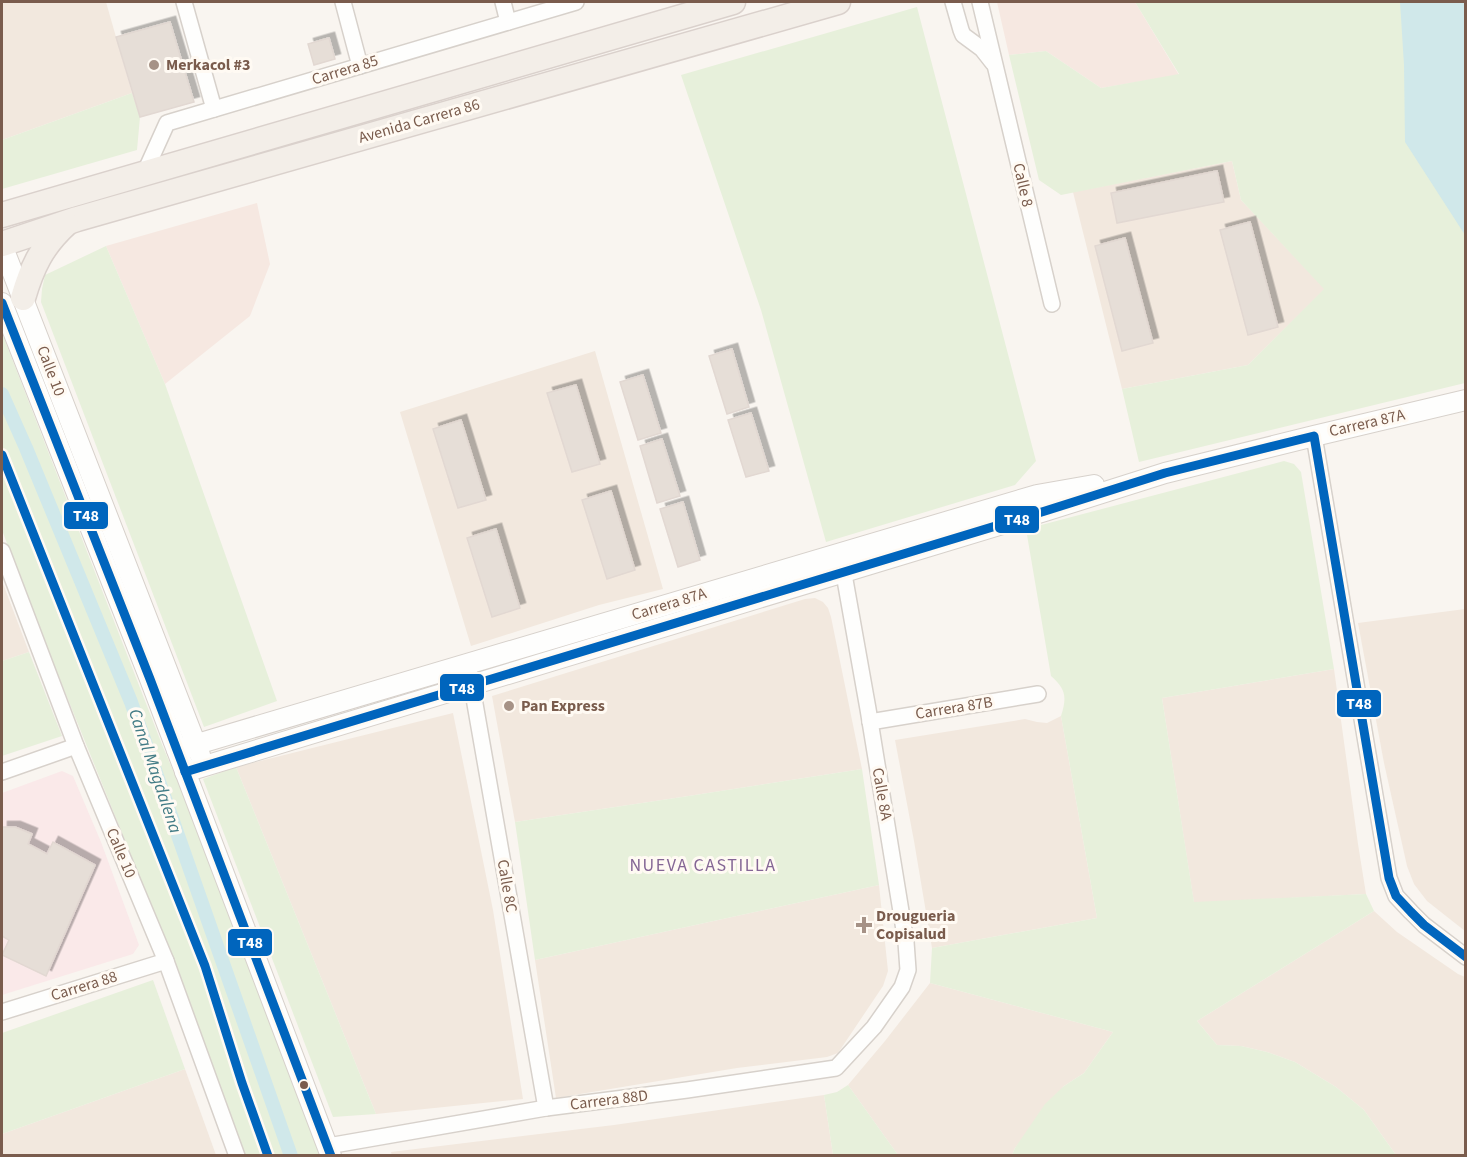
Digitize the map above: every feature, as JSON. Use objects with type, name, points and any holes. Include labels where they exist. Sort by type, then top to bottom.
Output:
[{"type":"main road","name":"Avenida Carrera 86","points":[[2,215],[733,2]]},
{"type":"main road","name":"Avenida Carrera 86","points":[[2,244],[69,222],[838,2]]},
{"type":"main road","points":[[12,301],[51,239],[69,222]]},
{"type":"street","points":[[184,2],[214,109]]},
{"type":"street","points":[[343,2],[360,66]]},
{"type":"street","points":[[503,2],[508,22]]},
{"type":"street","name":"Carrera 85","points":[[144,174],[167,123],[576,2]]},
{"type":"street","name":"Calle 8","points":[[953,2],[963,35],[982,49],[995,66]]},
{"type":"street","name":"Calle 8","points":[[980,2],[1052,304]]},
{"type":"street","name":"Calle 10","points":[[2,244],[12,301],[195,769],[329,1151]]},
{"type":"street","name":"Carrera 87A","points":[[195,769],[472,685],[842,563],[1036,495],[1165,473],[1466,400]]},
{"type":"street","points":[[1314,436],[1389,878],[1396,896],[1424,925],[1466,957]]},
{"type":"street","name":"Calle 10","points":[[2,551],[76,746],[166,961],[237,1155]]},
{"type":"street","name":"Carrera 87A","points":[[186,747],[468,664],[842,563]]},
{"type":"street","name":"Calle 8A","points":[[842,563],[906,942],[908,970],[902,987],[874,1027]]},
{"type":"street","name":"Calle 8C","points":[[468,664],[546,1108]]},
{"type":"street","name":"Carrera 87B","points":[[870,722],[1038,694]]},
{"type":"street","points":[[2,772],[76,746]]},
{"type":"street","name":"Carrera 88","points":[[2,1012],[166,961]]},
{"type":"street","name":"Carrera 88D","points":[[329,1151],[546,1108],[836,1068],[874,1027]]},
{"type":"shaded area","points":[[2,2],[106,2],[132,93],[2,140]]},
{"type":"shaded area","points":[[997,2],[1135,2],[1179,75],[1101,88],[1046,51],[1009,55]]},
{"type":"shaded area","points":[[1232,161],[1241,200],[1325,289],[1248,365],[1122,389],[1073,192]]},
{"type":"shaded area","points":[[257,203],[270,264],[250,316],[165,384],[106,246]]},
{"type":"shaded area","points":[[595,351],[663,589],[599,605],[471,646],[400,412]]},
{"type":"shaded area","points":[[2,581],[29,652],[2,661]]},
{"type":"shaded area","points":[[815,598],[823,602],[831,617],[862,769],[515,822],[492,696],[805,599]]},
{"type":"shaded area","points":[[1466,609],[1465,931],[1427,901],[1414,884],[1407,866],[1384,763],[1358,623]]},
{"type":"shaded area","points":[[1334,669],[1366,894],[1194,903],[1162,698]]},
{"type":"shaded area","points":[[453,713],[493,910],[523,1099],[376,1114],[236,767]]},
{"type":"shaded area","points":[[1061,716],[1097,918],[932,948],[895,740],[1025,719],[1047,723]]},
{"type":"shaded area","points":[[62,771],[73,776],[101,842],[139,945],[133,954],[2,995],[2,793]]},
{"type":"shaded area","points":[[879,885],[888,971],[883,986],[838,1053],[827,1057],[737,1068],[556,1098],[535,960]]},
{"type":"shaded area","points":[[1374,911],[1397,932],[1465,977],[1465,1155],[1396,1155],[1364,1110],[1336,1087],[1295,1062],[1267,1052],[1241,1046],[1217,1045],[1197,1021]]},
{"type":"shaded area","points":[[930,983],[1113,1032],[1084,1073],[1064,1086],[1015,1148],[1012,1155],[898,1155],[848,1085]]},
{"type":"shaded area","points":[[185,1069],[216,1155],[2,1155],[2,1134]]},
{"type":"shaded area","points":[[824,1095],[833,1155],[392,1156],[391,1152],[614,1125]]},
{"type":"green space","points":[[1135,2],[1465,2],[1465,383],[1139,462],[1122,389],[1248,365],[1324,289],[1241,200],[1232,161],[1061,195],[1039,180],[1009,55],[1046,51],[1101,88],[1179,74]]},
{"type":"green space","points":[[917,7],[1036,461],[1015,485],[826,542],[761,310],[681,75]]},
{"type":"green space","points":[[132,93],[140,117],[137,150],[2,189],[2,140]]},
{"type":"green space","points":[[106,246],[165,384],[277,701],[204,727],[41,302],[45,275]]},
{"type":"green space","points":[[2,333],[178,782],[320,1155],[245,1155],[126,843],[29,603],[2,530]]},
{"type":"green space","points":[[1284,461],[1294,464],[1301,472],[1334,669],[1162,698],[1194,902],[1366,894],[1374,911],[1197,1021],[1217,1045],[1241,1046],[1267,1052],[1295,1062],[1336,1087],[1364,1110],[1396,1155],[1012,1155],[1045,1104],[1064,1086],[1084,1073],[1113,1032],[930,983],[932,948],[1097,918],[1061,716],[1064,694],[1060,685],[1051,676],[1026,529]]},
{"type":"green space","points":[[29,652],[62,736],[2,756],[2,661]]},
{"type":"green space","points":[[236,767],[376,1114],[333,1117],[203,779]]},
{"type":"green space","points":[[862,769],[879,885],[535,960],[515,822]]},
{"type":"green space","points":[[153,980],[185,1069],[2,1134],[2,1033]]},
{"type":"green space","points":[[848,1085],[898,1155],[833,1155],[824,1095],[837,1092]]},
{"type":"water","points":[[1400,2],[1465,2],[1465,235],[1405,142]]},
{"type":"building","name":"Merkacol #3","points":[[170,22],[194,102],[140,117],[116,37]]},
{"type":"building","points":[[329,38],[335,59],[314,65],[308,44]]},
{"type":"building","points":[[1217,171],[1224,202],[1117,223],[1111,193]]},
{"type":"building","points":[[1250,222],[1278,327],[1248,335],[1220,230]]},
{"type":"building","points":[[1125,238],[1153,343],[1122,351],[1095,246]]},
{"type":"building","points":[[732,349],[749,407],[727,414],[709,356]]},
{"type":"building","points":[[643,375],[661,433],[638,440],[620,382]]},
{"type":"building","points":[[576,385],[600,464],[572,472],[547,393]]},
{"type":"building","points":[[751,413],[769,471],[746,477],[728,420]]},
{"type":"building","points":[[461,420],[486,500],[458,508],[433,429]]},
{"type":"building","points":[[662,439],[680,496],[657,503],[640,446]]},
{"type":"building","points":[[611,491],[635,570],[607,579],[582,500]]},
{"type":"building","points":[[683,502],[700,560],[678,567],[660,509]]},
{"type":"building","points":[[496,529],[520,608],[492,617],[467,538]]},
{"type":"building","points":[[2,827],[15,827],[32,834],[28,844],[47,854],[53,842],[95,865],[46,976],[2,955],[9,940],[2,936]]},
{"type":"waterway","name":"Canal Magdalena","points":[[2,394],[131,702],[291,1156]]},
{"type":"transit line","name":"T48","points":[[2,303],[150,679],[331,1156]]},
{"type":"transit line","name":"T48","points":[[185,772],[1165,473],[1314,436],[1389,878],[1396,896],[1411,912],[1424,925],[1466,957]]},
{"type":"transit line","name":"T48","points":[[2,455],[205,966],[268,1156]]},
{"type":"place","name":"Merkacol #3","points":[[154,65]]},
{"type":"place","name":"Pan Express","points":[[509,706]]},
{"type":"place","name":"Drougueria Copisalud","points":[[864,925]]},
{"type":"district","name":"NUEVA CASTILLA","points":[[703,865]]}]
